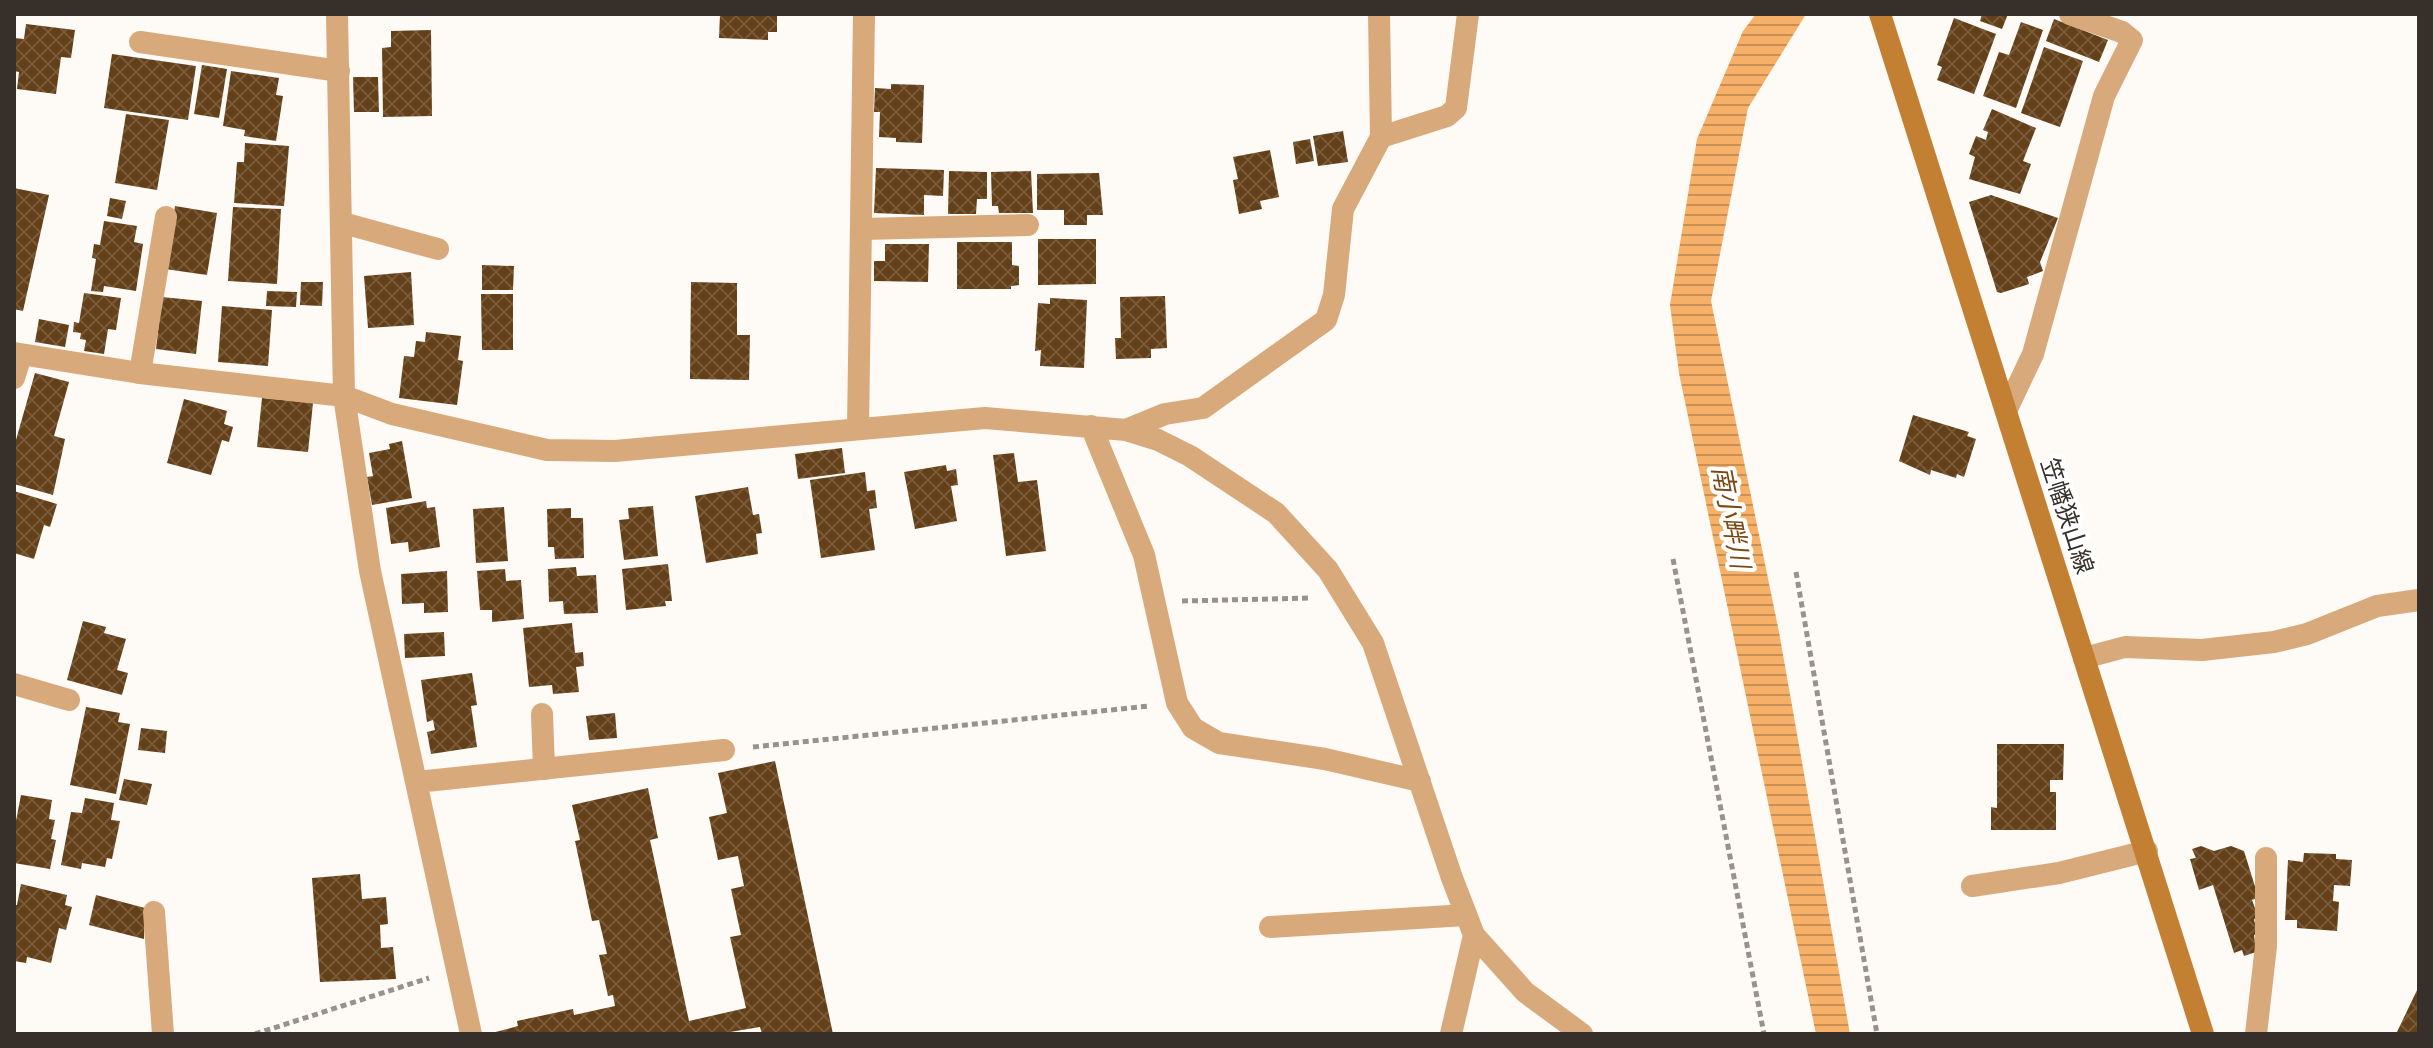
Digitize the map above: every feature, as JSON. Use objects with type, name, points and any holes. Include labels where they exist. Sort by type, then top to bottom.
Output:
[{"type":"main road","name":"笠幡狭山線","points":[[1880,14],[2203,1034]]},
{"type":"street","points":[[337,14],[344,396],[370,571],[471,1034]]},
{"type":"street","points":[[858,429],[864,14]]},
{"type":"street","points":[[1126,430],[1165,414],[1203,408],[1326,320],[1334,295],[1343,209],[1381,137],[1379,14]]},
{"type":"street","points":[[1381,137],[1447,116],[1456,108],[1468,14]]},
{"type":"street","points":[[2006,411],[2037,340],[2104,96],[2132,40],[2122,32],[2070,14]]},
{"type":"street","points":[[140,42],[339,71]]},
{"type":"street","points":[[140,373],[166,217]]},
{"type":"street","points":[[343,223],[438,249]]},
{"type":"street","points":[[863,229],[1028,225]]},
{"type":"street","points":[[14,378],[18,354],[140,373],[344,396],[392,414],[547,450],[615,451],[985,418],[1126,430],[1158,440],[1190,456],[1276,513],[1328,570],[1373,643],[1470,925],[1525,992],[1582,1034]]},
{"type":"street","points":[[1091,426],[1130,514],[1177,703],[1193,728],[1219,743],[1325,759],[1420,781]]},
{"type":"street","points":[[2084,658],[2125,647],[2202,650],[2274,642],[2307,634],[2377,606],[2419,600]]},
{"type":"street","points":[[14,684],[69,700]]},
{"type":"street","points":[[542,714],[544,769]]},
{"type":"street","points":[[417,782],[724,750]]},
{"type":"street","points":[[1972,886],[2059,873],[2147,851]]},
{"type":"street","points":[[2256,1034],[2266,946],[2266,858]]},
{"type":"street","points":[[154,912],[163,1034]]},
{"type":"street","points":[[1270,927],[1470,925]]},
{"type":"street","points":[[1451,1034],[1470,925]]},
{"type":"path","points":[[1673,559],[1764,1034]]},
{"type":"path","points":[[1796,572],[1877,1034]]},
{"type":"path","points":[[1153,601],[1345,598]]},
{"type":"path","points":[[724,750],[1177,703]]},
{"type":"path","points":[[255,1034],[457,970]]},
{"type":"water","name":"南小畔川","points":[[1756,14],[1806,14],[1748,108],[1711,301],[1779,632],[1850,1034],[1816,1034],[1679,373],[1670,305],[1697,139],[1743,31]]},
{"type":"building","points":[[720,14],[777,14],[777,32],[768,32],[768,40],[719,38]]},
{"type":"building","points":[[1982,14],[2008,14],[2002,29],[1980,21]]},
{"type":"building","points":[[1954,18],[1996,34],[1974,94],[1937,80],[1942,67],[1937,65]]},
{"type":"building","points":[[2054,19],[2108,40],[2099,62],[2046,41]]},
{"type":"building","points":[[2021,22],[2043,30],[2016,108],[1983,96],[1999,52],[2009,55]]},
{"type":"building","points":[[26,24],[75,30],[71,58],[61,57],[56,94],[17,89],[19,72],[14,71],[14,38],[24,39]]},
{"type":"building","points":[[431,30],[432,116],[383,117],[382,48],[391,47],[391,31]]},
{"type":"building","points":[[2044,47],[2083,61],[2060,127],[2021,113]]},
{"type":"building","points":[[112,54],[196,66],[188,120],[104,108]]},
{"type":"building","points":[[202,65],[227,69],[219,118],[194,114]]},
{"type":"building","points":[[231,71],[279,78],[276,95],[283,96],[276,141],[244,136],[245,130],[223,126]]},
{"type":"building","points":[[353,77],[378,77],[379,112],[354,112]]},
{"type":"building","points":[[891,84],[924,85],[922,143],[896,142],[896,138],[879,137],[880,112],[874,112],[875,88],[891,89]]},
{"type":"building","points":[[1992,109],[2036,128],[2023,161],[2031,164],[2020,194],[1969,179],[1975,157],[1969,154],[1976,136],[1986,140],[1988,132],[1983,130]]},
{"type":"building","points":[[126,114],[169,120],[157,190],[115,183]]},
{"type":"building","points":[[1343,131],[1348,162],[1318,166],[1313,136]]},
{"type":"building","points":[[1310,139],[1314,161],[1296,164],[1293,142]]},
{"type":"building","points":[[245,143],[289,146],[284,206],[234,203],[237,162],[244,162]]},
{"type":"building","points":[[1270,150],[1279,197],[1260,201],[1262,209],[1239,214],[1233,180],[1238,179],[1233,157]]},
{"type":"building","points":[[876,168],[944,170],[943,196],[924,195],[924,215],[874,213]]},
{"type":"building","points":[[949,171],[987,172],[987,199],[977,199],[976,214],[948,214]]},
{"type":"building","points":[[1031,171],[1033,213],[999,213],[998,206],[992,206],[991,172]]},
{"type":"building","points":[[1099,173],[1103,215],[1087,215],[1087,225],[1064,225],[1064,210],[1037,210],[1037,174]]},
{"type":"building","points":[[14,188],[49,195],[23,311],[14,309]]},
{"type":"building","points":[[1991,195],[2058,218],[2040,262],[2043,271],[2027,277],[2029,284],[2001,293],[1997,292],[1969,202]]},
{"type":"building","points":[[110,198],[126,201],[122,219],[107,216]]},
{"type":"building","points":[[175,206],[217,213],[207,275],[165,269]]},
{"type":"building","points":[[233,207],[281,209],[277,284],[228,281]]},
{"type":"building","points":[[104,221],[137,226],[134,242],[143,244],[136,291],[104,286],[103,292],[91,291],[96,259],[92,258],[94,244],[100,245]]},
{"type":"building","points":[[1038,239],[1096,239],[1096,284],[1038,285]]},
{"type":"building","points":[[957,242],[1012,242],[1012,265],[1019,266],[1019,285],[1011,286],[1011,289],[957,289]]},
{"type":"building","points":[[885,244],[929,244],[928,282],[874,281],[874,261],[885,261]]},
{"type":"building","points":[[482,265],[514,266],[513,290],[482,290]]},
{"type":"building","points":[[411,272],[414,325],[368,328],[364,276]]},
{"type":"building","points":[[301,282],[323,282],[322,306],[300,305]]},
{"type":"building","points":[[691,282],[737,283],[737,335],[750,335],[749,380],[690,379]]},
{"type":"building","points":[[267,291],[297,292],[296,307],[266,306]]},
{"type":"building","points":[[84,293],[121,298],[116,330],[108,329],[104,354],[84,351],[86,340],[80,339],[81,333],[73,332],[74,322],[79,323]]},
{"type":"building","points":[[481,294],[513,294],[513,350],[482,350]]},
{"type":"building","points":[[1165,296],[1167,348],[1151,349],[1151,358],[1116,359],[1115,338],[1121,338],[1120,297]]},
{"type":"building","points":[[162,297],[202,301],[196,354],[156,349]]},
{"type":"building","points":[[1050,298],[1087,300],[1084,368],[1040,366],[1041,350],[1035,351],[1038,303],[1050,304]]},
{"type":"building","points":[[222,306],[272,310],[268,366],[218,362]]},
{"type":"building","points":[[39,319],[69,325],[65,347],[35,342]]},
{"type":"building","points":[[426,332],[461,336],[458,360],[463,361],[457,405],[399,398],[404,356],[414,357],[416,341],[425,342]]},
{"type":"building","points":[[35,373],[69,382],[54,436],[65,439],[53,495],[14,484],[14,447]]},
{"type":"building","points":[[262,398],[313,403],[308,452],[257,447]]},
{"type":"building","points":[[184,399],[227,411],[224,424],[233,427],[229,442],[222,440],[211,475],[167,463]]},
{"type":"building","points":[[1913,415],[1969,432],[1967,436],[1976,439],[1964,477],[1957,474],[1956,478],[1931,470],[1930,475],[1899,461]]},
{"type":"building","points":[[402,441],[412,498],[372,505],[367,477],[373,476],[369,453],[390,449],[389,444]]},
{"type":"building","points":[[842,448],[845,473],[798,479],[795,454]]},
{"type":"building","points":[[1014,453],[1018,482],[1037,480],[1046,551],[1006,556],[993,455]]},
{"type":"building","points":[[946,465],[947,471],[956,469],[958,485],[951,486],[957,521],[915,529],[904,472]]},
{"type":"building","points":[[865,472],[867,491],[875,490],[877,508],[869,509],[875,550],[821,558],[810,480]]},
{"type":"building","points":[[748,487],[753,515],[759,514],[762,533],[756,534],[758,554],[706,563],[695,496]]},
{"type":"building","points":[[14,491],[57,504],[50,527],[44,525],[34,559],[14,553]]},
{"type":"building","points":[[426,501],[427,508],[435,507],[440,547],[409,552],[408,542],[391,544],[386,508]]},
{"type":"building","points":[[653,506],[658,556],[624,560],[619,520],[629,519],[628,508]]},
{"type":"building","points":[[504,507],[508,561],[476,563],[473,509]]},
{"type":"building","points":[[571,508],[571,518],[583,518],[584,558],[555,559],[554,547],[548,547],[547,509]]},
{"type":"building","points":[[668,564],[672,601],[665,601],[666,606],[626,610],[622,569]]},
{"type":"building","points":[[576,567],[577,576],[596,575],[598,613],[564,614],[563,601],[549,602],[548,569]]},
{"type":"building","points":[[505,569],[506,581],[521,580],[524,619],[492,622],[492,610],[480,610],[477,571]]},
{"type":"building","points":[[447,571],[448,612],[424,613],[424,603],[402,604],[401,574]]},
{"type":"building","points":[[83,621],[106,627],[104,633],[126,639],[117,670],[128,673],[122,695],[67,680]]},
{"type":"building","points":[[572,623],[575,653],[583,652],[584,666],[576,667],[579,692],[553,694],[552,685],[529,687],[523,628]]},
{"type":"building","points":[[444,632],[445,656],[405,658],[404,634]]},
{"type":"building","points":[[472,673],[477,705],[471,706],[477,747],[431,754],[427,732],[435,730],[433,720],[427,722],[421,680]]},
{"type":"building","points":[[86,707],[120,713],[118,722],[130,724],[116,794],[70,785]]},
{"type":"building","points":[[615,713],[617,738],[589,740],[586,716]]},
{"type":"building","points":[[141,728],[167,731],[165,753],[138,750]]},
{"type":"building","points":[[1997,744],[2064,744],[2063,780],[2050,780],[2050,792],[2056,792],[2056,830],[1991,830],[1991,807],[1997,808]]},
{"type":"building","points":[[775,761],[833,1034],[762,1034],[760,1027],[718,1034],[488,1034],[518,1026],[517,1021],[573,1009],[574,1015],[615,1006],[613,995],[608,996],[599,955],[607,954],[599,920],[592,921],[575,841],[580,840],[572,805],[648,788],[658,838],[650,840],[689,1021],[746,1008],[730,937],[741,935],[731,889],[744,886],[738,856],[718,860],[709,817],[727,813],[718,773]]},
{"type":"building","points":[[124,779],[152,784],[147,805],[119,800]]},
{"type":"building","points":[[21,795],[52,800],[49,819],[55,820],[51,839],[56,840],[50,869],[14,863],[14,831]]},
{"type":"building","points":[[85,798],[114,803],[111,820],[120,821],[112,859],[107,858],[105,867],[82,863],[81,869],[61,865],[71,812],[82,813]]},
{"type":"building","points":[[2201,846],[2214,851],[2231,846],[2244,851],[2257,893],[2257,898],[2252,900],[2257,914],[2254,920],[2258,934],[2254,935],[2256,952],[2244,956],[2242,950],[2234,953],[2213,885],[2199,890],[2190,859],[2196,858],[2192,849]]},
{"type":"building","points":[[2304,853],[2336,854],[2336,859],[2352,860],[2350,886],[2334,885],[2333,901],[2339,902],[2337,931],[2297,928],[2297,920],[2285,920],[2288,860],[2303,862]]},
{"type":"building","points":[[360,874],[362,899],[386,897],[388,924],[380,925],[381,948],[393,947],[396,979],[320,982],[312,878]]},
{"type":"building","points":[[21,884],[67,895],[65,905],[72,907],[66,930],[59,928],[51,963],[27,957],[26,963],[14,961],[14,905],[17,905]]},
{"type":"building","points":[[96,895],[145,908],[144,939],[89,925]]},
{"type":"building","points":[[2419,986],[2419,1034],[2396,1034]]}]
